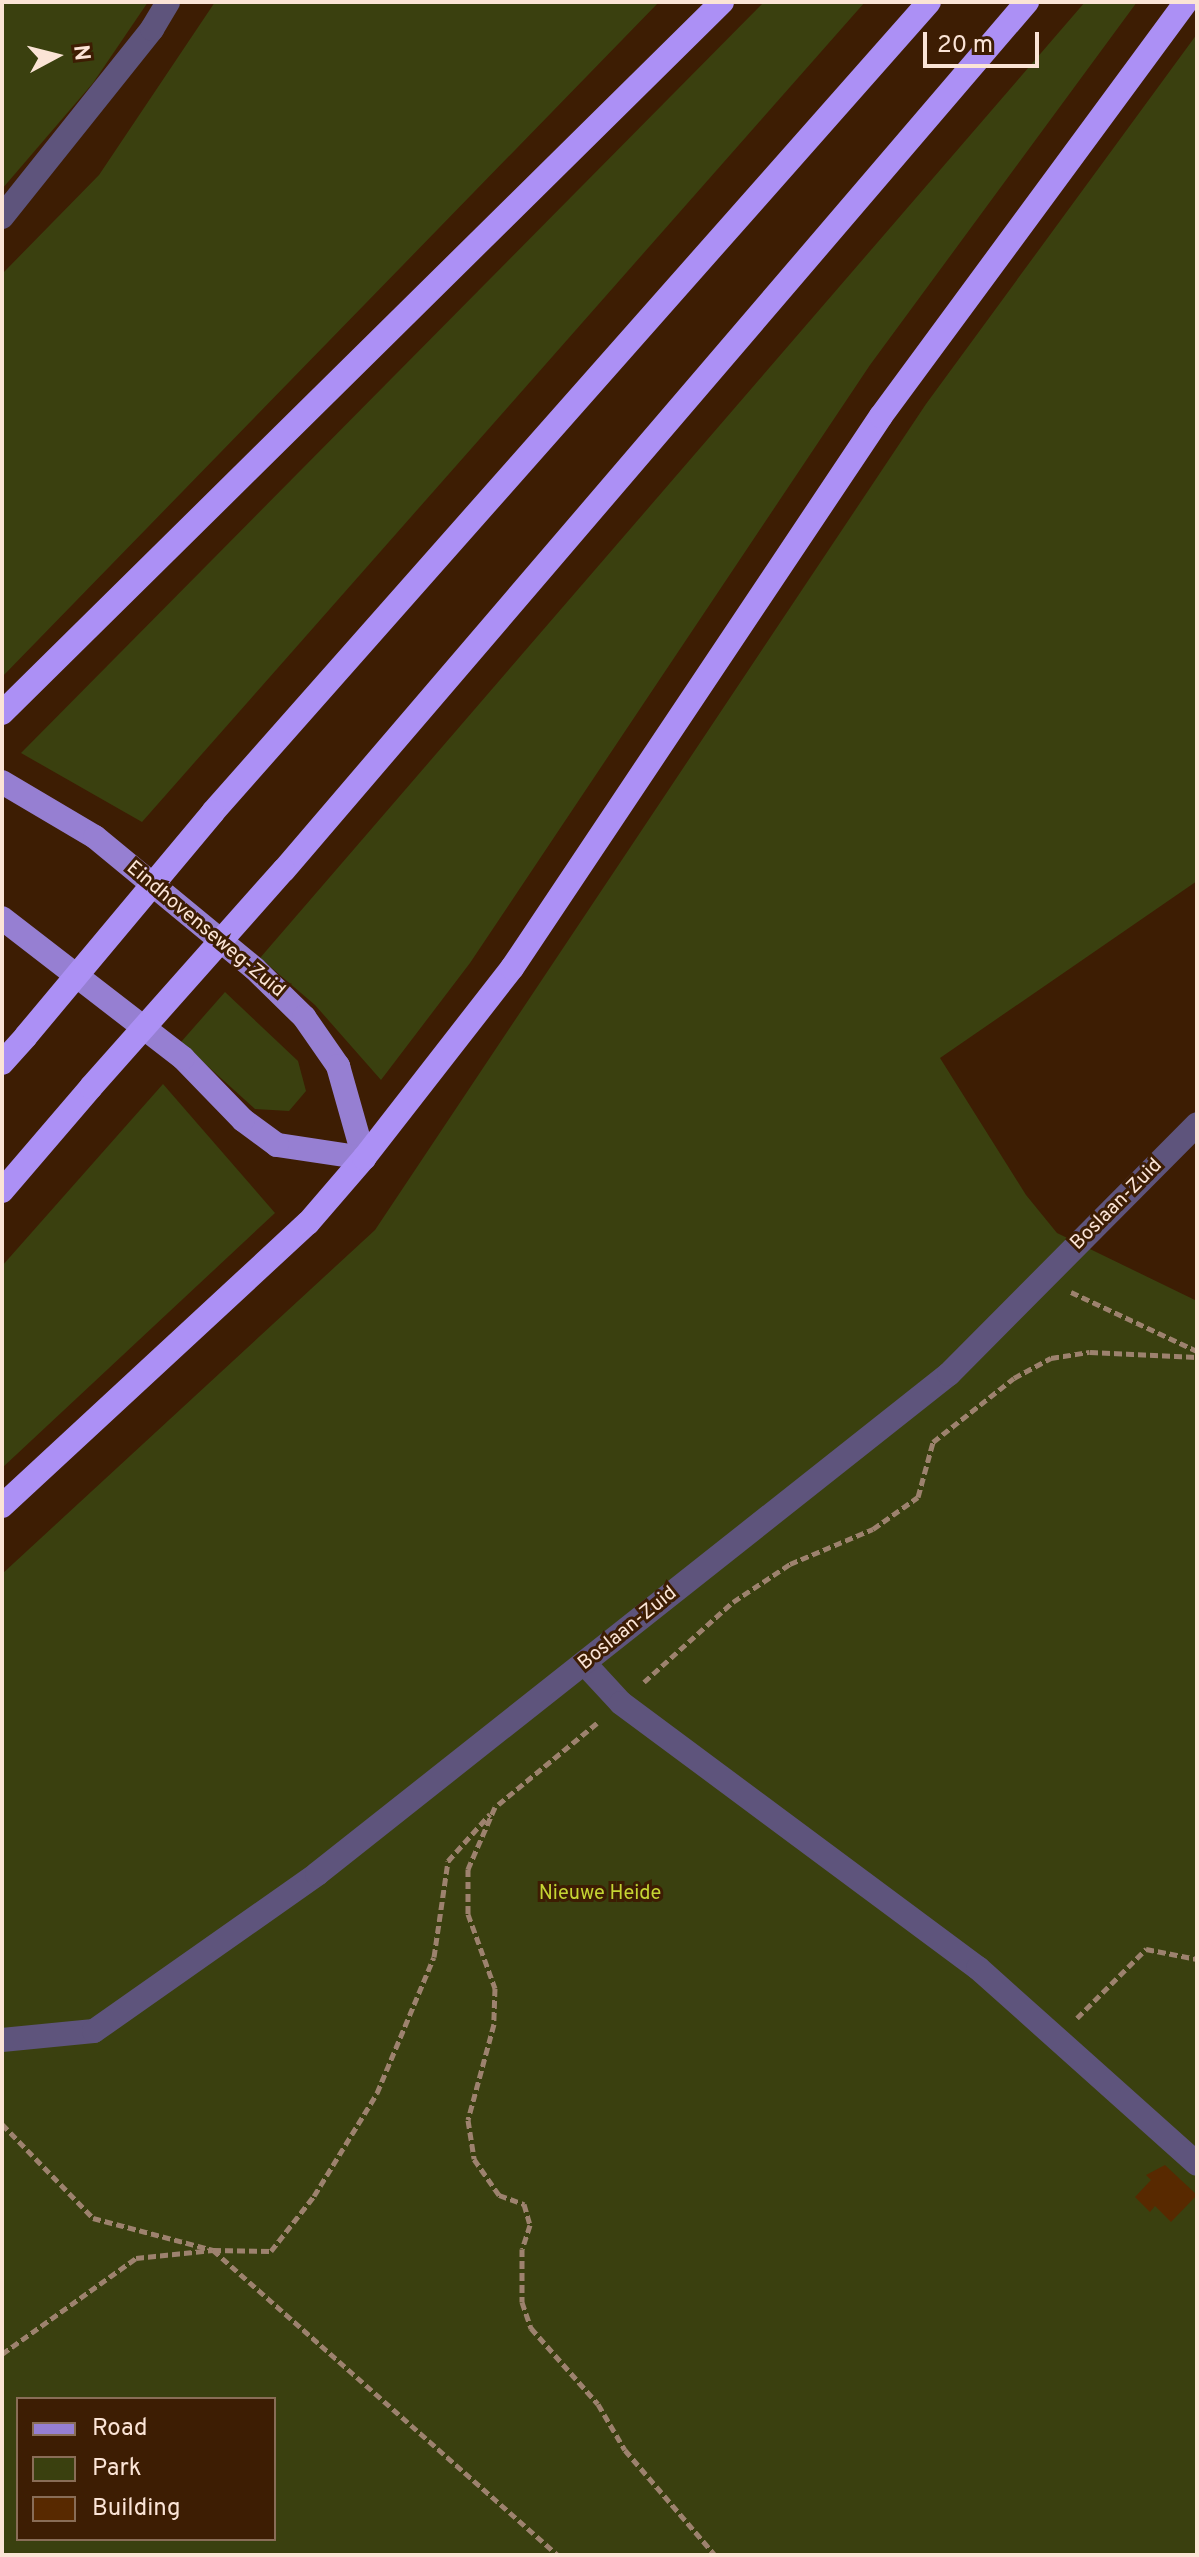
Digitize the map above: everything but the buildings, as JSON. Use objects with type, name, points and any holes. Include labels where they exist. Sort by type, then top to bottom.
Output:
[{"type":"highway","points":[[2,713],[722,2]]},
{"type":"highway","points":[[2,1063],[213,812],[929,2]]},
{"type":"highway","points":[[2,1191],[284,870],[1027,2]]},
{"type":"highway","points":[[2,1506],[308,1223],[364,1158],[512,968],[881,416],[1186,2]]},
{"type":"main road","name":"Eindhovenseweg-Zuid","points":[[2,782],[95,837],[255,969],[304,1017],[338,1066],[364,1158]]},
{"type":"main road","points":[[2,918],[183,1058],[243,1120],[277,1145],[364,1158]]},
{"type":"street","points":[[2,217],[152,29],[168,2]]},
{"type":"street","name":"Boslaan-Zuid","points":[[2,2040],[94,2031],[317,1874],[949,1374],[1197,1124]]},
{"type":"street","points":[[585,1664],[621,1703],[978,1968],[1197,2164]]},
{"type":"path","points":[[1043,1279],[1197,1351]]},
{"type":"path","points":[[2,2354],[136,2258],[213,2250],[271,2251],[314,2196],[377,2093],[434,1957],[448,1861],[495,1807],[621,1703],[733,1602],[790,1564],[873,1529],[918,1497],[933,1442],[1014,1378],[1051,1358],[1090,1352],[1197,1357]]},
{"type":"path","points":[[495,1807],[468,1869],[468,1914],[495,1988],[494,2024],[468,2120],[474,2159],[499,2195],[524,2204],[530,2225],[522,2249],[522,2302],[531,2328],[715,2555]]},
{"type":"path","points":[[1056,2038],[1146,1949],[1197,1959]]},
{"type":"path","points":[[2,2124],[93,2218],[213,2250],[558,2555]]},
{"type":"green space","points":[[2,2],[148,2],[93,83],[2,189]]},
{"type":"green space","points":[[215,2],[659,2],[2,677],[2,274],[99,175]]},
{"type":"green space","points":[[764,2],[865,2],[142,822],[21,753]]},
{"type":"green space","points":[[1085,2],[1137,2],[870,365],[470,963],[381,1080],[315,1005],[260,958]]},
{"type":"green space","name":"Nieuwe Heide","points":[[1197,34],[1197,881],[940,1058],[1026,1195],[1057,1233],[1197,1301],[1197,2555],[2,2555],[2,1574],[375,1230],[926,404]]},
{"type":"green space","points":[[225,992],[298,1061],[306,1091],[289,1111],[255,1109],[181,1042]]},
{"type":"green space","points":[[163,1084],[275,1213],[2,1468],[2,1266]]}]
